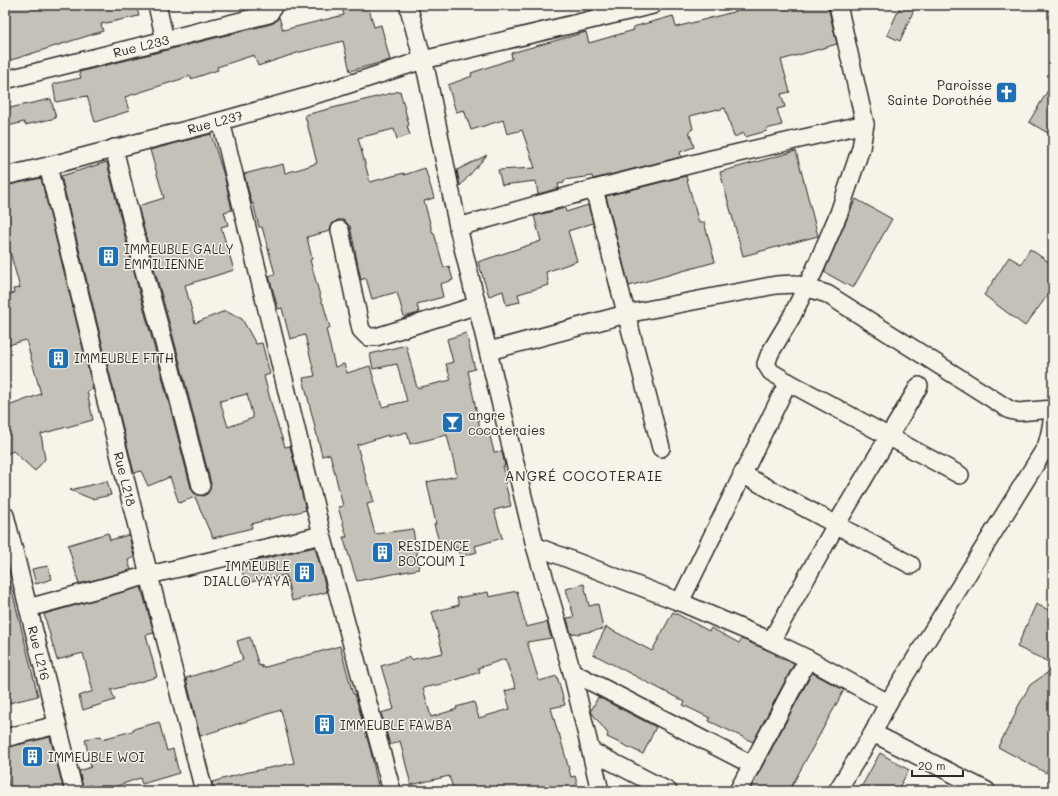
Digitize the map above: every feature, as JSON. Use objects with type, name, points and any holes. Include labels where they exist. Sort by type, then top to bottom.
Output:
[{"type":"street","points":[[157,5],[165,40]]},
{"type":"street","points":[[408,5],[425,67],[458,227],[535,546],[572,672],[600,791]]},
{"type":"street","name":"Rue L237","points":[[5,176],[48,166],[331,90],[425,67],[653,5]]},
{"type":"street","points":[[838,5],[864,124],[861,148],[839,213],[815,269],[791,318],[770,353],[766,364],[771,372],[788,382],[960,475]]},
{"type":"street","name":"Rue L233","points":[[5,80],[269,14],[273,6]]},
{"type":"street","points":[[221,120],[322,535],[392,791]]},
{"type":"street","points":[[458,227],[594,188],[864,124]]},
{"type":"street","points":[[114,148],[143,267],[201,486]]},
{"type":"street","name":"Rue L218","points":[[48,166],[204,791]]},
{"type":"street","points":[[594,188],[661,448]]},
{"type":"street","points":[[340,230],[361,330],[368,337],[376,337],[478,305]]},
{"type":"street","points":[[488,351],[626,314],[776,285],[795,284],[827,294],[1010,410],[1018,412],[1053,409]]},
{"type":"street","points":[[680,602],[788,382]]},
{"type":"street","points":[[771,642],[836,525],[919,386]]},
{"type":"street","points":[[837,791],[873,733],[888,703],[1046,447],[1053,416]]},
{"type":"street","points":[[742,474],[911,565]]},
{"type":"street","name":"Rue L216","points":[[5,515],[74,791]]},
{"type":"street","points":[[28,608],[149,575],[322,535]]},
{"type":"street","points":[[535,546],[680,602],[771,642],[808,659],[888,703]]},
{"type":"street","points":[[738,791],[808,659]]},
{"type":"street","points":[[572,672],[752,765]]},
{"type":"street","points":[[5,738],[57,726]]},
{"type":"street","points":[[873,733],[987,791]]},
{"type":"street","points":[[591,750],[668,791]]},
{"type":"building","points":[[13,5],[95,5],[96,8],[110,5],[136,5],[139,16],[101,24],[103,31],[5,62],[5,8]]},
{"type":"building","points":[[341,5],[368,5],[374,27],[381,25],[390,60],[350,71],[343,41],[297,53],[258,66],[254,55],[217,67],[218,70],[191,79],[191,76],[125,97],[129,111],[95,122],[87,96],[56,102],[53,84],[81,78],[79,72],[271,24],[279,17],[283,30],[344,15]]},
{"type":"building","points":[[735,5],[828,5],[837,44],[781,60],[790,92],[781,94],[785,107],[777,109],[782,125],[766,129],[767,131],[745,137],[744,133],[734,137],[725,108],[690,116],[693,129],[689,131],[694,147],[680,152],[681,157],[593,179],[592,176],[564,180],[564,183],[558,184],[559,188],[538,194],[536,181],[502,185],[498,170],[535,168],[522,130],[507,134],[503,120],[471,130],[464,110],[456,112],[448,85],[472,76],[471,73],[512,59],[511,53],[586,32],[589,43],[634,30],[633,27],[673,16],[676,27],[737,11]]},
{"type":"building","points":[[901,5],[916,5],[900,41],[887,35]]},
{"type":"building","points":[[1053,82],[1053,136],[1029,122]]},
{"type":"building","points":[[400,91],[409,125],[407,126],[410,135],[397,139],[394,129],[358,138],[370,182],[404,173],[404,175],[425,168],[434,198],[424,201],[444,268],[449,266],[453,280],[440,284],[443,297],[417,304],[419,313],[404,317],[397,292],[372,299],[366,278],[361,280],[350,226],[347,223],[343,220],[338,220],[333,223],[330,231],[307,237],[312,259],[310,260],[330,328],[326,329],[335,367],[344,364],[347,373],[370,366],[382,407],[407,401],[397,364],[373,369],[370,354],[406,345],[417,388],[451,380],[446,364],[453,362],[447,339],[466,333],[475,369],[468,371],[481,433],[489,432],[494,452],[502,451],[505,466],[503,466],[507,482],[505,483],[511,506],[494,510],[502,538],[475,546],[477,552],[460,557],[457,547],[442,552],[434,524],[436,524],[427,482],[457,476],[447,435],[410,444],[407,432],[388,437],[388,435],[357,445],[374,502],[367,504],[375,534],[413,529],[419,569],[357,581],[343,537],[347,537],[338,507],[343,506],[330,454],[322,456],[303,378],[315,376],[305,335],[290,339],[282,308],[278,309],[269,276],[275,274],[262,227],[259,227],[244,174],[283,164],[285,173],[317,163],[305,115]]},
{"type":"building","points":[[51,99],[56,118],[25,125],[24,122],[8,126],[5,109]]},
{"type":"building","points":[[211,134],[225,179],[232,210],[224,212],[228,225],[221,227],[234,270],[185,285],[195,323],[225,311],[242,319],[256,344],[262,343],[270,374],[264,376],[274,414],[285,447],[290,446],[306,510],[251,524],[252,528],[213,538],[195,497],[179,503],[170,477],[148,486],[141,471],[134,473],[61,176],[107,162],[133,269],[191,488],[194,493],[204,496],[208,493],[211,484],[138,206],[164,198],[150,150]],"holes":[[[247,394],[253,418],[228,427],[220,401]]]},
{"type":"building","points":[[796,151],[818,236],[743,256],[720,172]]},
{"type":"building","points":[[487,155],[460,186],[457,170]]},
{"type":"building","points":[[686,176],[699,223],[704,222],[715,262],[629,286],[606,196]]},
{"type":"building","points":[[41,178],[93,389],[87,391],[93,420],[41,434],[45,459],[35,471],[13,451],[5,455],[5,405],[11,405],[41,394],[26,340],[5,346],[5,296],[14,293],[13,289],[20,288],[5,234],[5,186]]},
{"type":"building","points":[[856,199],[892,219],[853,288],[824,272]]},
{"type":"building","points":[[588,205],[593,223],[568,231],[577,261],[546,272],[549,285],[518,294],[520,302],[506,305],[503,291],[489,296],[478,262],[541,241],[534,216],[565,208],[566,212]]},
{"type":"building","points":[[1030,249],[1053,265],[1053,288],[1025,326],[984,295],[1009,257],[1021,264]]},
{"type":"building","points":[[107,481],[111,495],[92,499],[70,490]]},
{"type":"building","points":[[108,533],[110,540],[129,535],[134,557],[128,560],[131,570],[79,584],[68,545]]},
{"type":"building","name":"IMMEUBLE DIALLO YAYA","points":[[315,547],[327,592],[292,601],[286,575],[245,583],[241,564]]},
{"type":"building","points":[[48,566],[52,579],[36,584],[32,569]]},
{"type":"building","points":[[10,582],[38,696],[5,704],[5,583]]},
{"type":"building","points":[[584,584],[589,606],[598,604],[603,629],[571,634],[567,618],[574,617],[566,589]]},
{"type":"building","points":[[141,587],[154,633],[146,635],[157,677],[111,690],[115,700],[83,710],[79,696],[93,691],[83,653],[57,660],[44,614]]},
{"type":"building","points":[[517,591],[526,627],[547,622],[551,638],[527,642],[539,681],[557,676],[565,705],[551,708],[571,777],[575,776],[579,791],[454,791],[449,776],[411,785],[400,741],[390,745],[381,713],[394,709],[381,666],[410,657],[410,660],[443,653],[432,612],[459,605],[457,598],[488,592],[489,597]],"holes":[[[505,659],[516,688],[505,691],[510,709],[479,718],[474,702],[456,707],[457,709],[431,717],[423,688],[447,683],[480,672],[478,668]]]},
{"type":"building","points":[[1036,604],[1053,612],[1053,664],[1017,647]]},
{"type":"building","points":[[673,612],[709,631],[711,628],[739,643],[742,639],[776,654],[775,655],[794,664],[753,742],[709,721],[710,718],[683,705],[685,702],[593,654],[606,627],[652,651]]},
{"type":"building","points":[[250,637],[259,666],[262,665],[262,668],[340,646],[371,752],[379,791],[214,791],[212,782],[244,773],[294,763],[281,710],[200,736],[186,678],[243,660],[237,641]]},
{"type":"building","points":[[1053,669],[1053,759],[1046,773],[998,747],[1030,685]]},
{"type":"building","points":[[812,673],[844,690],[789,791],[749,791]]},
{"type":"building","points":[[598,697],[656,727],[643,754],[607,737],[608,734],[591,711]]},
{"type":"building","points":[[159,722],[167,751],[173,749],[179,773],[142,784],[140,778],[114,787],[115,791],[93,791],[91,785],[83,787],[79,771],[91,767],[85,739],[101,736],[102,739]]},
{"type":"building","name":"IMMEUBLE WOI","points":[[50,737],[64,791],[10,791],[5,771],[5,748]]},
{"type":"building","points":[[880,753],[909,770],[897,791],[859,791]]},
{"type":"place","name":"Paroisse Sainte Dorothée","points":[[1007,92]]},
{"type":"place","name":"IMMEUBLE GALLY EMMILIENNE","points":[[108,256]]},
{"type":"place","name":"IMMEUBLE FTTH","points":[[59,358]]},
{"type":"place","name":"angre cocoteraies","points":[[453,422]]},
{"type":"place","name":"RESIDENCE BOCOUM I","points":[[382,553]]},
{"type":"place","name":"IMMEUBLE DIALLO YAYA","points":[[305,573]]},
{"type":"place","name":"IMMEUBLE FAWBA","points":[[324,725]]},
{"type":"place","name":"IMMEUBLE WOI","points":[[33,757]]},
{"type":"district","name":"ANGRÉ COCOTERAIE","points":[[584,476]]}]
